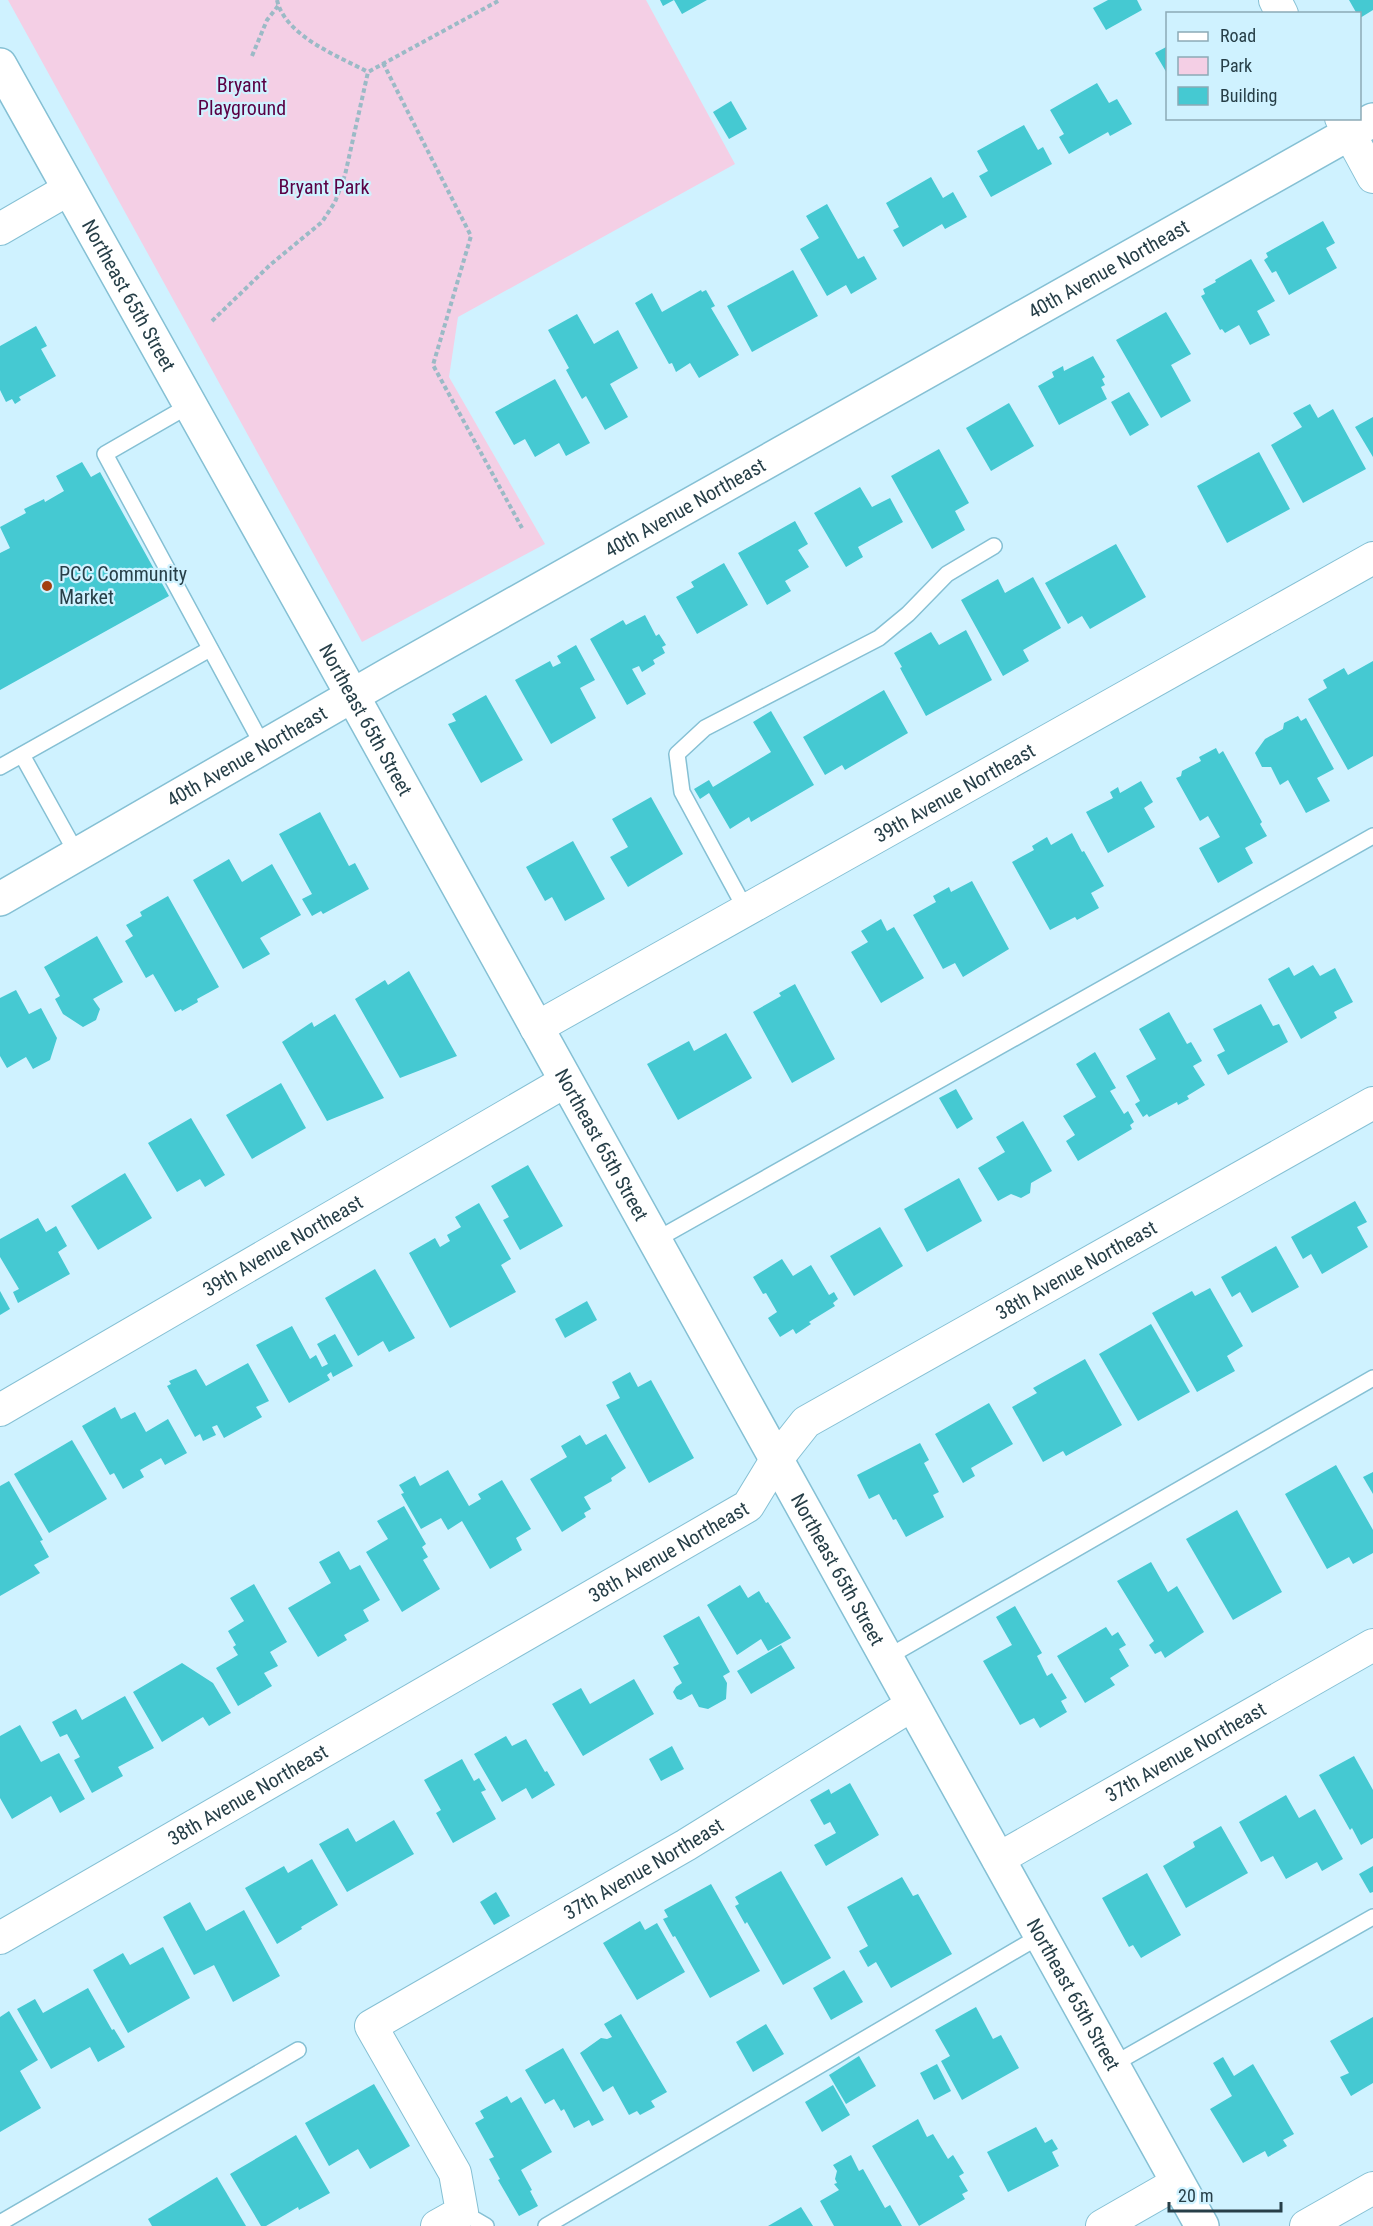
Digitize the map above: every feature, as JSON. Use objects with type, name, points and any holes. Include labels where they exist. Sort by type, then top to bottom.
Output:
[{"type":"main road","name":"Northeast 65th Street","points":[[0,65],[1202,2226]]},
{"type":"main road","name":"40th Avenue Northeast","points":[[0,899],[352,695],[1354,124]]},
{"type":"street","points":[[1354,124],[1373,177]]},
{"type":"street","points":[[0,229],[69,189]]},
{"type":"street","name":"39th Avenue Northeast","points":[[536,1028],[1373,558]]},
{"type":"street","name":"39th Avenue Northeast","points":[[0,1410],[566,1082]]},
{"type":"street","name":"38th Avenue Northeast","points":[[0,1938],[748,1506],[776,1460],[806,1422],[1373,1103]]},
{"type":"street","name":"37th Avenue Northeast","points":[[998,1859],[1373,1645]]},
{"type":"street","name":"37th Avenue Northeast","points":[[461,2221],[455,2173],[371,2026],[686,1845],[912,1705]]},
{"type":"street","points":[[1102,2226],[1178,2182]]},
{"type":"street","points":[[1306,2226],[1373,2188]]},
{"type":"lane","points":[[190,405],[105,454],[263,746]]},
{"type":"lane","points":[[746,910],[682,792],[677,754],[705,728],[879,638],[908,614],[947,574],[994,546]]},
{"type":"lane","points":[[0,766],[210,650]]},
{"type":"lane","points":[[22,755],[77,854]]},
{"type":"lane","points":[[654,1241],[1373,836]]},
{"type":"lane","points":[[886,1658],[1373,1378]]},
{"type":"lane","points":[[1112,2065],[1373,1917]]},
{"type":"lane","points":[[546,2226],[1040,1936]]},
{"type":"lane","points":[[0,2223],[298,2050]]},
{"type":"path","points":[[277,0],[284,18],[304,37],[368,72]]},
{"type":"path","points":[[212,321],[270,265],[322,222],[335,202],[345,175],[368,72],[500,0]]},
{"type":"path","points":[[252,56],[267,20],[278,6]]},
{"type":"path","points":[[383,63],[471,236],[433,365],[522,528]]},
{"type":"green space","name":"Bryant Park","points":[[8,0],[646,0],[735,164],[458,317],[449,377],[545,544],[362,642]]},
{"type":"building","points":[[660,0],[674,0],[663,6]]},
{"type":"building","points":[[674,0],[707,0],[682,14]]},
{"type":"building","points":[[1108,0],[1137,0],[1142,10],[1106,30],[1093,8]]},
{"type":"building","points":[[1349,0],[1373,0],[1373,10],[1361,17],[1361,12],[1356,12]]},
{"type":"building","points":[[1166,47],[1166,72],[1155,53]]},
{"type":"building","points":[[1097,83],[1109,103],[1117,99],[1132,124],[1110,136],[1108,132],[1069,154],[1059,137],[1064,134],[1050,110]]},
{"type":"building","points":[[731,101],[747,129],[729,139],[713,112]]},
{"type":"building","points":[[1024,125],[1038,150],[1043,147],[1052,164],[991,197],[979,176],[988,171],[977,151]]},
{"type":"building","points":[[931,177],[943,198],[953,192],[967,217],[945,229],[942,224],[903,247],[893,230],[899,227],[886,203]]},
{"type":"building","points":[[827,204],[858,259],[864,256],[877,279],[851,294],[846,285],[827,296],[800,249],[819,238],[806,216]]},
{"type":"building","points":[[1323,221],[1335,243],[1326,248],[1337,268],[1289,295],[1276,271],[1272,273],[1264,260],[1268,257],[1266,253]]},
{"type":"building","points":[[1251,259],[1275,301],[1257,311],[1270,335],[1250,345],[1239,325],[1225,333],[1222,329],[1220,330],[1201,296],[1205,294],[1203,289],[1216,282],[1215,280]]},
{"type":"building","points":[[793,270],[818,316],[752,352],[727,306]]},
{"type":"building","points":[[701,290],[702,292],[706,290],[715,306],[711,308],[739,355],[699,378],[690,363],[676,372],[672,363],[669,364],[635,303],[652,293],[662,312]]},
{"type":"building","points":[[1166,312],[1191,354],[1171,365],[1191,401],[1161,418],[1116,340]]},
{"type":"building","points":[[577,314],[594,344],[618,330],[638,368],[610,384],[628,417],[605,430],[586,396],[582,399],[566,370],[569,368],[548,330]]},
{"type":"building","points":[[36,326],[47,346],[41,349],[56,376],[19,397],[21,400],[15,404],[12,399],[6,402],[0,390],[0,346]]},
{"type":"building","points":[[1093,356],[1105,377],[1102,379],[1105,385],[1101,387],[1107,399],[1059,425],[1038,386],[1054,377],[1052,372],[1063,366],[1064,371]]},
{"type":"building","points":[[555,379],[590,443],[566,456],[559,443],[535,457],[525,439],[514,445],[495,412]]},
{"type":"building","points":[[1129,392],[1149,425],[1130,436],[1111,402]]},
{"type":"building","points":[[1009,403],[1034,446],[991,471],[966,428]]},
{"type":"building","points":[[1310,404],[1318,418],[1333,409],[1366,469],[1303,503],[1271,445],[1302,427],[1293,413]]},
{"type":"building","points":[[1373,417],[1373,457],[1355,427]]},
{"type":"building","points":[[939,449],[969,503],[955,511],[965,530],[932,549],[891,476]]},
{"type":"building","points":[[1259,452],[1290,509],[1227,543],[1197,486]]},
{"type":"building","points":[[82,462],[91,477],[100,472],[169,596],[0,690],[0,553],[10,548],[0,527],[26,513],[24,509],[44,499],[45,502],[64,491],[56,476]]},
{"type":"building","points":[[860,487],[872,507],[890,498],[903,522],[858,547],[863,557],[846,567],[814,513]]},
{"type":"building","points":[[795,521],[808,544],[798,550],[809,567],[785,581],[791,591],[767,605],[738,553]]},
{"type":"building","points":[[1116,544],[1146,597],[1090,629],[1082,616],[1068,624],[1045,583]]},
{"type":"building","points":[[724,563],[748,605],[697,634],[676,597],[694,587],[691,582]]},
{"type":"building","points":[[1033,577],[1061,628],[1023,650],[1029,661],[1003,676],[961,600],[998,579],[1005,593]]},
{"type":"building","points":[[645,615],[656,636],[659,634],[666,645],[662,647],[665,653],[653,660],[655,664],[642,672],[639,666],[632,669],[646,694],[627,705],[590,639],[623,620],[626,625]]},
{"type":"building","points":[[966,630],[992,680],[926,716],[894,653],[931,632],[939,645]]},
{"type":"building","points":[[576,645],[595,680],[580,688],[596,718],[551,744],[515,680],[550,661],[553,667],[561,663],[557,656]]},
{"type":"building","points":[[1373,661],[1373,756],[1348,770],[1308,699],[1327,688],[1323,680],[1344,668],[1348,675]]},
{"type":"building","points":[[884,690],[908,733],[845,770],[842,765],[825,775],[803,737]]},
{"type":"building","points":[[486,695],[523,760],[481,783],[448,724],[456,721],[452,714]]},
{"type":"building","points":[[771,711],[814,785],[751,822],[749,817],[730,829],[709,793],[700,799],[694,789],[709,780],[713,787],[771,752],[753,722]]},
{"type":"building","points":[[1298,716],[1301,721],[1306,718],[1334,769],[1317,778],[1330,801],[1306,813],[1288,780],[1280,785],[1271,767],[1262,767],[1255,753],[1265,739],[1283,729],[1284,723]]},
{"type":"building","points":[[1216,748],[1219,754],[1223,751],[1262,822],[1260,824],[1267,836],[1245,848],[1253,863],[1218,883],[1199,848],[1220,837],[1208,816],[1200,821],[1176,778],[1181,776],[1182,771],[1201,761],[1199,757]]},
{"type":"building","points":[[1141,781],[1153,802],[1144,808],[1155,827],[1108,853],[1086,812],[1113,798],[1110,792],[1118,787],[1120,793]]},
{"type":"building","points":[[651,797],[683,854],[628,887],[610,857],[628,847],[612,819]]},
{"type":"building","points":[[320,812],[349,866],[355,863],[369,889],[323,914],[321,911],[312,916],[302,899],[312,894],[279,834]]},
{"type":"building","points":[[1072,833],[1104,886],[1091,893],[1099,908],[1077,920],[1075,917],[1050,930],[1012,862],[1034,850],[1032,846],[1047,837],[1051,845]]},
{"type":"building","points":[[573,841],[605,899],[565,921],[552,897],[545,901],[526,867]]},
{"type":"building","points":[[229,859],[242,882],[272,864],[301,915],[260,938],[270,954],[243,969],[193,880]]},
{"type":"building","points":[[972,881],[1009,949],[963,977],[955,963],[943,969],[913,915],[936,902],[933,896],[949,887],[951,892]]},
{"type":"building","points":[[168,896],[219,987],[197,999],[198,1002],[182,1011],[181,1009],[175,1012],[153,974],[146,978],[125,941],[133,936],[126,925],[142,916],[140,912]]},
{"type":"building","points":[[881,919],[887,931],[894,927],[924,978],[881,1003],[851,952],[868,942],[861,931]]},
{"type":"building","points":[[97,936],[123,982],[93,999],[100,1009],[96,1020],[83,1027],[63,1014],[55,999],[60,996],[44,967]]},
{"type":"building","points":[[1313,965],[1320,976],[1335,968],[1353,1002],[1334,1012],[1337,1018],[1301,1039],[1268,979],[1289,967],[1294,976]]},
{"type":"building","points":[[409,971],[457,1056],[400,1078],[355,999],[385,980],[388,985]]},
{"type":"building","points":[[795,984],[835,1059],[792,1083],[753,1012],[781,996],[779,993]]},
{"type":"building","points":[[16,990],[29,1014],[41,1008],[57,1038],[50,1060],[33,1069],[26,1057],[7,1068],[0,1056],[0,998]]},
{"type":"building","points":[[1261,1004],[1273,1026],[1279,1024],[1288,1042],[1228,1075],[1217,1055],[1225,1051],[1213,1029]]},
{"type":"building","points":[[1169,1012],[1187,1044],[1191,1042],[1202,1061],[1193,1066],[1205,1085],[1187,1096],[1189,1099],[1178,1105],[1177,1102],[1149,1117],[1147,1114],[1143,1117],[1135,1104],[1140,1101],[1126,1076],[1156,1059],[1139,1029]]},
{"type":"building","points":[[335,1014],[384,1098],[327,1121],[282,1042],[312,1022],[314,1027]]},
{"type":"building","points":[[726,1033],[752,1078],[678,1120],[647,1064],[689,1041],[694,1051]]},
{"type":"building","points":[[1095,1052],[1116,1088],[1110,1091],[1124,1114],[1128,1111],[1134,1122],[1130,1125],[1132,1129],[1078,1161],[1066,1141],[1075,1135],[1063,1116],[1096,1097],[1076,1064]]},
{"type":"building","points":[[281,1083],[306,1128],[252,1159],[226,1115]]},
{"type":"building","points":[[956,1089],[973,1119],[957,1129],[939,1098]]},
{"type":"building","points":[[191,1118],[225,1175],[205,1187],[200,1179],[177,1192],[148,1143]]},
{"type":"building","points":[[1023,1121],[1052,1171],[1031,1183],[1030,1193],[1021,1198],[1011,1194],[998,1201],[978,1168],[1005,1152],[996,1137]]},
{"type":"building","points":[[528,1165],[563,1226],[520,1250],[503,1220],[509,1217],[491,1186]]},
{"type":"building","points":[[125,1173],[152,1218],[98,1250],[71,1206]]},
{"type":"building","points":[[959,1178],[982,1221],[927,1252],[904,1209]]},
{"type":"building","points":[[1355,1201],[1367,1222],[1357,1227],[1368,1247],[1322,1274],[1311,1254],[1303,1259],[1291,1237]]},
{"type":"building","points":[[479,1203],[511,1259],[501,1265],[516,1292],[450,1328],[409,1253],[435,1238],[440,1247],[450,1241],[447,1235],[461,1227],[455,1217]]},
{"type":"building","points":[[38,1218],[46,1232],[56,1226],[67,1246],[58,1252],[70,1274],[18,1303],[13,1292],[19,1289],[0,1257],[0,1239]]},
{"type":"building","points":[[880,1227],[903,1266],[854,1296],[830,1256]]},
{"type":"building","points":[[1276,1246],[1299,1287],[1252,1313],[1240,1292],[1232,1297],[1221,1277]]},
{"type":"building","points":[[782,1259],[793,1276],[811,1265],[829,1295],[834,1292],[838,1299],[833,1303],[835,1306],[809,1322],[811,1324],[796,1334],[793,1329],[780,1337],[768,1318],[777,1312],[753,1277]]},
{"type":"building","points":[[375,1269],[415,1338],[389,1352],[383,1341],[358,1356],[325,1298]]},
{"type":"building","points":[[1210,1288],[1243,1346],[1227,1356],[1235,1371],[1197,1392],[1152,1313],[1192,1291],[1195,1296]]},
{"type":"building","points":[[0,1291],[10,1309],[0,1315]]},
{"type":"building","points":[[587,1301],[597,1320],[565,1338],[555,1319]]},
{"type":"building","points":[[1151,1324],[1190,1392],[1138,1421],[1099,1354]]},
{"type":"building","points":[[292,1326],[310,1359],[316,1355],[322,1367],[328,1364],[317,1344],[335,1334],[353,1366],[333,1377],[331,1372],[327,1375],[330,1380],[289,1403],[256,1345]]},
{"type":"building","points":[[1085,1359],[1122,1425],[1066,1456],[1063,1451],[1043,1462],[1012,1407],[1037,1393],[1033,1388]]},
{"type":"building","points":[[248,1363],[269,1401],[256,1407],[262,1417],[224,1438],[217,1425],[212,1427],[216,1435],[203,1441],[200,1434],[195,1437],[167,1386],[171,1384],[169,1381],[196,1369],[206,1386]]},
{"type":"building","points":[[630,1372],[638,1387],[651,1380],[694,1458],[649,1483],[606,1405],[620,1398],[612,1382]]},
{"type":"building","points":[[989,1403],[1013,1444],[971,1468],[975,1476],[963,1483],[935,1434]]},
{"type":"building","points":[[115,1407],[121,1419],[135,1412],[146,1432],[168,1419],[187,1453],[165,1465],[161,1458],[140,1470],[144,1477],[123,1489],[114,1473],[110,1475],[82,1426]]},
{"type":"building","points":[[606,1434],[626,1468],[611,1478],[612,1481],[584,1497],[591,1509],[584,1513],[586,1517],[562,1532],[530,1479],[567,1457],[561,1446],[580,1435],[586,1445]]},
{"type":"building","points":[[72,1440],[107,1499],[49,1533],[14,1474]]},
{"type":"building","points":[[920,1443],[929,1460],[924,1463],[939,1492],[933,1495],[944,1517],[906,1537],[896,1519],[893,1520],[879,1494],[869,1499],[857,1475]]},
{"type":"building","points":[[1336,1465],[1373,1530],[1373,1553],[1353,1564],[1349,1557],[1327,1569],[1285,1494]]},
{"type":"building","points":[[448,1470],[469,1506],[481,1499],[478,1494],[502,1480],[531,1529],[516,1538],[522,1550],[490,1569],[462,1521],[448,1530],[441,1518],[421,1529],[401,1494],[404,1493],[399,1485],[415,1476],[420,1486]]},
{"type":"building","points":[[1373,1472],[1373,1494],[1363,1477]]},
{"type":"building","points":[[9,1481],[43,1540],[40,1541],[49,1557],[34,1565],[40,1573],[0,1596],[0,1486]]},
{"type":"building","points":[[404,1506],[426,1544],[422,1547],[428,1557],[423,1560],[440,1589],[402,1612],[366,1552],[388,1539],[377,1521]]},
{"type":"building","points":[[1237,1510],[1282,1592],[1233,1620],[1186,1539]]},
{"type":"building","points":[[339,1551],[350,1570],[360,1565],[380,1600],[363,1610],[369,1621],[344,1635],[347,1640],[318,1657],[288,1608],[331,1583],[319,1562]]},
{"type":"building","points":[[1151,1562],[1168,1592],[1177,1586],[1204,1632],[1165,1658],[1161,1651],[1155,1654],[1149,1645],[1154,1641],[1117,1581]]},
{"type":"building","points":[[254,1584],[287,1642],[270,1652],[278,1666],[264,1673],[272,1686],[238,1706],[216,1668],[238,1655],[233,1647],[236,1645],[228,1631],[244,1621],[230,1598]]},
{"type":"building","points":[[740,1585],[748,1598],[759,1591],[791,1638],[768,1651],[761,1639],[737,1655],[707,1605]]},
{"type":"building","points":[[1015,1606],[1042,1653],[1037,1656],[1047,1676],[1052,1673],[1067,1698],[1061,1701],[1067,1712],[1040,1728],[1034,1718],[1020,1725],[983,1661],[1012,1645],[996,1617]]},
{"type":"building","points":[[699,1616],[730,1672],[723,1676],[727,1683],[726,1699],[708,1709],[699,1707],[692,1694],[681,1700],[677,1699],[673,1692],[682,1683],[673,1667],[679,1664],[663,1636]]},
{"type":"building","points":[[1106,1627],[1112,1636],[1118,1632],[1126,1645],[1119,1649],[1129,1666],[1110,1678],[1115,1685],[1085,1703],[1057,1656]]},
{"type":"building","points":[[781,1645],[795,1668],[751,1694],[737,1671]]},
{"type":"building","points":[[182,1663],[213,1683],[231,1713],[209,1726],[203,1717],[162,1742],[133,1692]]},
{"type":"building","points":[[634,1679],[654,1714],[583,1756],[552,1704],[581,1688],[590,1704]]},
{"type":"building","points":[[125,1696],[154,1748],[118,1767],[123,1776],[92,1793],[74,1760],[80,1757],[67,1734],[60,1737],[52,1722],[76,1709],[82,1720]]},
{"type":"building","points":[[20,1725],[41,1762],[59,1753],[85,1799],[60,1813],[51,1796],[12,1819],[0,1798],[0,1736]]},
{"type":"building","points":[[506,1736],[512,1746],[526,1739],[555,1785],[532,1799],[526,1788],[502,1802],[474,1754]]},
{"type":"building","points":[[672,1746],[684,1769],[661,1781],[649,1759]]},
{"type":"building","points":[[1354,1756],[1373,1790],[1373,1838],[1361,1845],[1319,1775]]},
{"type":"building","points":[[462,1759],[474,1781],[479,1778],[486,1790],[481,1792],[496,1819],[453,1843],[436,1813],[441,1810],[424,1780]]},
{"type":"building","points":[[850,1783],[879,1835],[826,1866],[814,1845],[836,1833],[830,1822],[824,1825],[810,1800],[829,1789],[831,1794]]},
{"type":"building","points":[[1286,1795],[1299,1818],[1315,1809],[1343,1859],[1322,1871],[1317,1862],[1286,1879],[1273,1856],[1261,1862],[1239,1822]]},
{"type":"building","points":[[394,1820],[414,1854],[347,1892],[319,1844],[348,1828],[356,1842]]},
{"type":"building","points":[[1221,1826],[1248,1873],[1186,1908],[1163,1866],[1195,1847],[1193,1842]]},
{"type":"building","points":[[312,1859],[338,1905],[277,1944],[245,1888],[284,1866],[288,1873]]},
{"type":"building","points":[[1373,1866],[1373,1892],[1370,1893],[1359,1874]]},
{"type":"building","points":[[781,1871],[831,1958],[783,1985],[747,1922],[745,1924],[735,1906],[739,1904],[735,1897]]},
{"type":"building","points":[[1147,1873],[1181,1935],[1141,1958],[1133,1945],[1129,1947],[1102,1898]]},
{"type":"building","points":[[902,1877],[913,1896],[918,1894],[952,1954],[891,1988],[876,1962],[868,1967],[859,1951],[868,1946],[847,1907]]},
{"type":"building","points":[[711,1884],[760,1971],[710,1998],[663,1919],[668,1917],[664,1910]]},
{"type":"building","points":[[496,1892],[510,1916],[494,1925],[480,1902]]},
{"type":"building","points":[[190,1902],[206,1931],[244,1910],[280,1976],[233,2002],[214,1965],[194,1975],[163,1917]]},
{"type":"building","points":[[640,1921],[645,1930],[657,1923],[685,1972],[637,2000],[603,1943]]},
{"type":"building","points":[[163,1947],[190,1998],[128,2033],[93,1970],[123,1953],[130,1965]]},
{"type":"building","points":[[844,1970],[863,2002],[831,2020],[813,1988]]},
{"type":"building","points":[[88,1988],[112,2030],[114,2029],[125,2047],[98,2062],[90,2047],[51,2069],[17,2009],[35,1999],[43,2013]]},
{"type":"building","points":[[976,2007],[993,2039],[1001,2035],[1019,2068],[962,2100],[941,2061],[950,2056],[935,2030]]},
{"type":"building","points":[[9,2011],[38,2060],[20,2071],[41,2108],[0,2132],[0,2017]]},
{"type":"building","points":[[621,2014],[667,2092],[651,2101],[655,2107],[640,2115],[637,2111],[629,2115],[613,2086],[603,2092],[580,2053],[601,2038],[612,2037],[604,2024]]},
{"type":"building","points":[[1373,2017],[1373,2083],[1351,2096],[1340,2077],[1349,2073],[1330,2041]]},
{"type":"building","points":[[766,2024],[784,2054],[753,2072],[736,2042]]},
{"type":"building","points":[[563,2048],[604,2120],[592,2126],[589,2120],[574,2128],[564,2109],[561,2111],[554,2099],[545,2104],[525,2070]]},
{"type":"building","points":[[859,2056],[876,2086],[846,2104],[829,2075]]},
{"type":"building","points":[[1223,2057],[1234,2076],[1253,2064],[1294,2134],[1283,2140],[1287,2146],[1268,2157],[1265,2151],[1243,2163],[1210,2109],[1232,2096],[1213,2063]]},
{"type":"building","points":[[937,2064],[951,2091],[934,2100],[920,2073]]},
{"type":"building","points":[[374,2084],[410,2146],[370,2169],[358,2149],[329,2166],[305,2123]]},
{"type":"building","points":[[833,2085],[850,2115],[822,2132],[805,2102]]},
{"type":"building","points":[[507,2096],[511,2103],[521,2097],[552,2152],[521,2170],[538,2206],[519,2216],[498,2180],[500,2179],[489,2159],[494,2157],[475,2123],[484,2118],[480,2111]]},
{"type":"building","points":[[918,2119],[927,2137],[933,2134],[948,2159],[953,2155],[964,2173],[959,2176],[968,2191],[962,2194],[965,2199],[919,2226],[872,2146]]},
{"type":"building","points":[[1036,2127],[1045,2143],[1052,2139],[1058,2149],[1052,2152],[1059,2166],[1008,2192],[987,2152]]},
{"type":"building","points":[[296,2135],[330,2193],[299,2210],[298,2207],[266,2226],[261,2226],[230,2174]]},
{"type":"building","points":[[851,2155],[859,2171],[863,2169],[885,2208],[890,2205],[902,2226],[834,2226],[820,2201],[839,2190],[834,2184],[837,2183],[835,2179],[837,2171],[833,2165]]},
{"type":"building","points":[[217,2177],[246,2226],[152,2226],[148,2219]]},
{"type":"building","points":[[801,2207],[813,2226],[768,2226]]},
{"type":"place","name":"PCC Community Market","points":[[47,586]]},
{"type":"park label","name":"Bryant Playground","points":[[242,96]]}]
